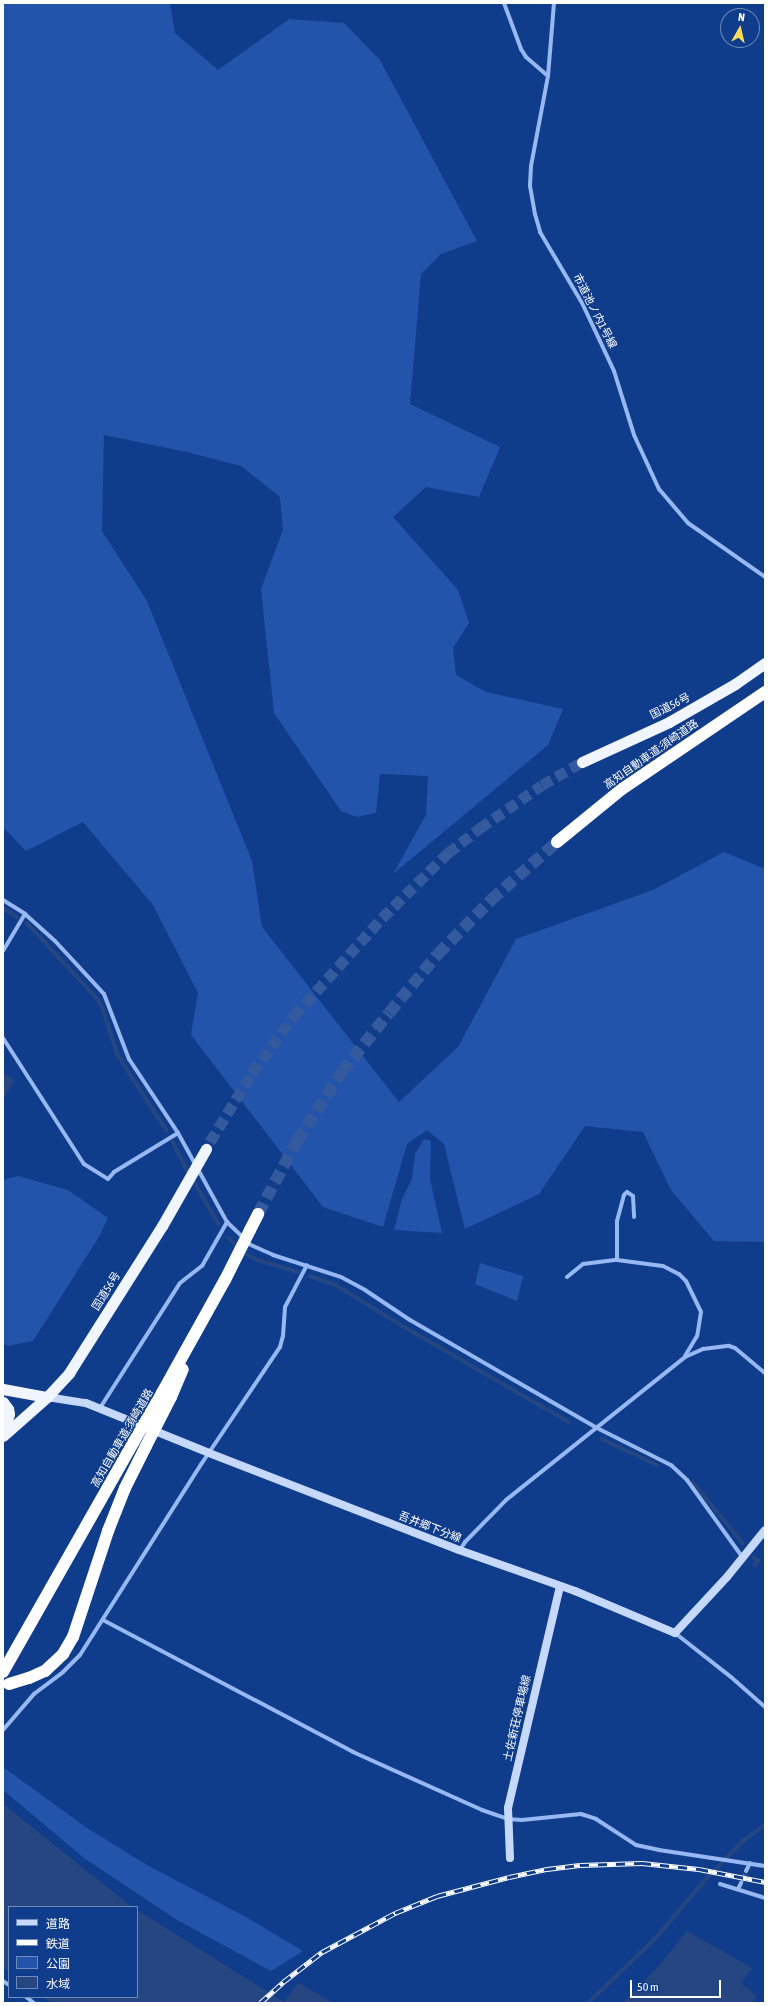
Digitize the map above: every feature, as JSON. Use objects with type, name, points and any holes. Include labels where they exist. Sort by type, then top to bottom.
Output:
[{"type":"highway","name":"国道56号","points":[[582,762],[669,722],[735,684],[765,663]]},
{"type":"highway","name":"高知自動車道;須崎道路","points":[[557,842],[622,789],[692,740],[765,692]]},
{"type":"highway","name":"国道56号","points":[[3,1436],[47,1397],[82,1356],[162,1226],[208,1146]]},
{"type":"highway","points":[[10,1684],[29,1678],[45,1670],[63,1654],[73,1637],[108,1532],[125,1488],[146,1446],[166,1395],[258,1214]]},
{"type":"highway","points":[[3,1389],[47,1397]]},
{"type":"highway","name":"高知自動車道;須崎道路","points":[[3,1672],[133,1443],[166,1395]]},
{"type":"highway","points":[[3,1402],[9,1414],[3,1432]]},
{"type":"main road","name":"吾井郷下分線","points":[[47,1397],[86,1403],[100,1408],[209,1454],[459,1550],[560,1586],[675,1633]]},
{"type":"main road","points":[[675,1633],[743,1558],[765,1530]]},
{"type":"main road","name":"土佐新荘停車場線","points":[[510,1858],[508,1819],[510,1801],[560,1586]]},
{"type":"street","points":[[504,3],[521,49],[526,57],[548,76]]},
{"type":"street","name":"市道池ノ内1号線","points":[[554,3],[548,76],[531,166],[530,186],[540,232],[582,303],[603,347],[614,371],[634,435],[660,489],[688,523],[765,578]]},
{"type":"street","points":[[3,900],[25,914],[55,940],[104,994],[129,1059],[178,1133],[227,1222],[251,1244],[273,1255],[341,1277],[410,1320],[597,1428],[665,1461],[679,1472],[743,1558]]},
{"type":"street","points":[[3,951],[25,914]]},
{"type":"street","points":[[3,1038],[84,1164],[108,1178],[114,1172],[178,1133]]},
{"type":"street","points":[[617,1260],[617,1221],[624,1195],[627,1192],[633,1196],[634,1218]]},
{"type":"street","points":[[100,1408],[180,1283],[202,1266],[227,1222]]},
{"type":"street","points":[[566,1277],[583,1264],[617,1260],[663,1266],[679,1274],[686,1281],[701,1312],[697,1336],[685,1357]]},
{"type":"street","points":[[3,1730],[34,1694],[63,1672],[80,1655],[103,1620],[209,1454],[280,1347],[283,1336],[285,1307],[307,1265]]},
{"type":"street","points":[[459,1550],[506,1500],[685,1357],[703,1349],[729,1346],[735,1348],[765,1373]]},
{"type":"street","points":[[103,1620],[353,1752],[482,1810],[508,1819],[522,1820],[581,1814],[596,1819],[636,1845],[659,1850],[765,1866]]},
{"type":"street","points":[[675,1633],[731,1677],[765,1707]]},
{"type":"street","points":[[746,1871],[750,1863]]},
{"type":"street","points":[[738,1889],[741,1883]]},
{"type":"street","points":[[720,1884],[765,1898]]},
{"type":"green space","points":[[3,3],[170,3],[175,33],[218,70],[289,19],[344,23],[380,60],[477,241],[441,254],[421,274],[410,404],[500,447],[479,497],[426,487],[393,517],[458,590],[469,623],[453,648],[456,675],[486,692],[563,709],[548,745],[393,874],[426,815],[428,776],[380,774],[376,813],[357,817],[341,811],[274,713],[261,589],[283,530],[280,497],[241,466],[187,452],[104,435],[102,531],[147,601],[252,861],[262,927],[399,1102],[458,1047],[516,939],[653,890],[724,852],[765,869],[765,1242],[714,1241],[671,1190],[643,1132],[585,1126],[539,1194],[465,1229],[444,1144],[427,1130],[407,1144],[383,1227],[323,1207],[191,1035],[198,993],[153,905],[83,822],[26,851],[3,827]]},
{"type":"green space","points":[[424,1139],[431,1141],[430,1179],[442,1233],[394,1230],[402,1199],[412,1179],[415,1154]]},
{"type":"green space","points":[[18,1176],[68,1190],[108,1218],[100,1235],[33,1341],[8,1346],[3,1343],[3,1180]]},
{"type":"green space","points":[[480,1263],[523,1276],[517,1301],[475,1284]]},
{"type":"green space","points":[[3,1767],[87,1828],[147,1865],[246,1917],[303,1951],[271,1971],[177,1920],[84,1858],[3,1790]]},
{"type":"water","points":[[3,1073],[15,1080],[3,1100]]},
{"type":"water","points":[[3,1804],[131,1906],[8,1906],[8,1971],[3,1967]]},
{"type":"water","points":[[138,1911],[284,2002],[298,1983],[334,2003],[52,2003],[44,1998],[138,1998]]},
{"type":"water","points":[[687,1931],[752,1968],[741,1983],[757,1996],[752,2003],[623,2003],[662,1962]]},
{"type":"waterway","points":[[3,908],[17,917]]},
{"type":"waterway","points":[[27,923],[97,998],[102,1006],[118,1055],[167,1131]]},
{"type":"waterway","points":[[173,1142],[189,1173]]},
{"type":"waterway","points":[[192,1178],[219,1224]]},
{"type":"waterway","points":[[229,1238],[244,1253],[258,1260],[298,1272]]},
{"type":"waterway","points":[[310,1276],[336,1285],[401,1325],[569,1422]]},
{"type":"waterway","points":[[602,1439],[657,1465]]},
{"type":"waterway","points":[[693,1482],[743,1543]]},
{"type":"waterway","points":[[754,1557],[758,1561],[755,1565]]},
{"type":"waterway","points":[[588,2003],[655,1939],[706,1879],[743,1841],[765,1825]]},
{"type":"tunnel","points":[[210,1142],[252,1073],[294,1016],[382,918],[448,853],[480,828],[542,785],[582,762]]},
{"type":"tunnel","points":[[258,1214],[297,1141],[342,1072],[389,1013],[438,954],[491,900],[557,842]]},
{"type":"tunnel","points":[[741,1883],[746,1871]]},
{"type":"railway","points":[[260,2003],[283,1982],[322,1952],[395,1913],[437,1896],[509,1877],[547,1869],[580,1865],[642,1863],[699,1869],[765,1882]]}]
